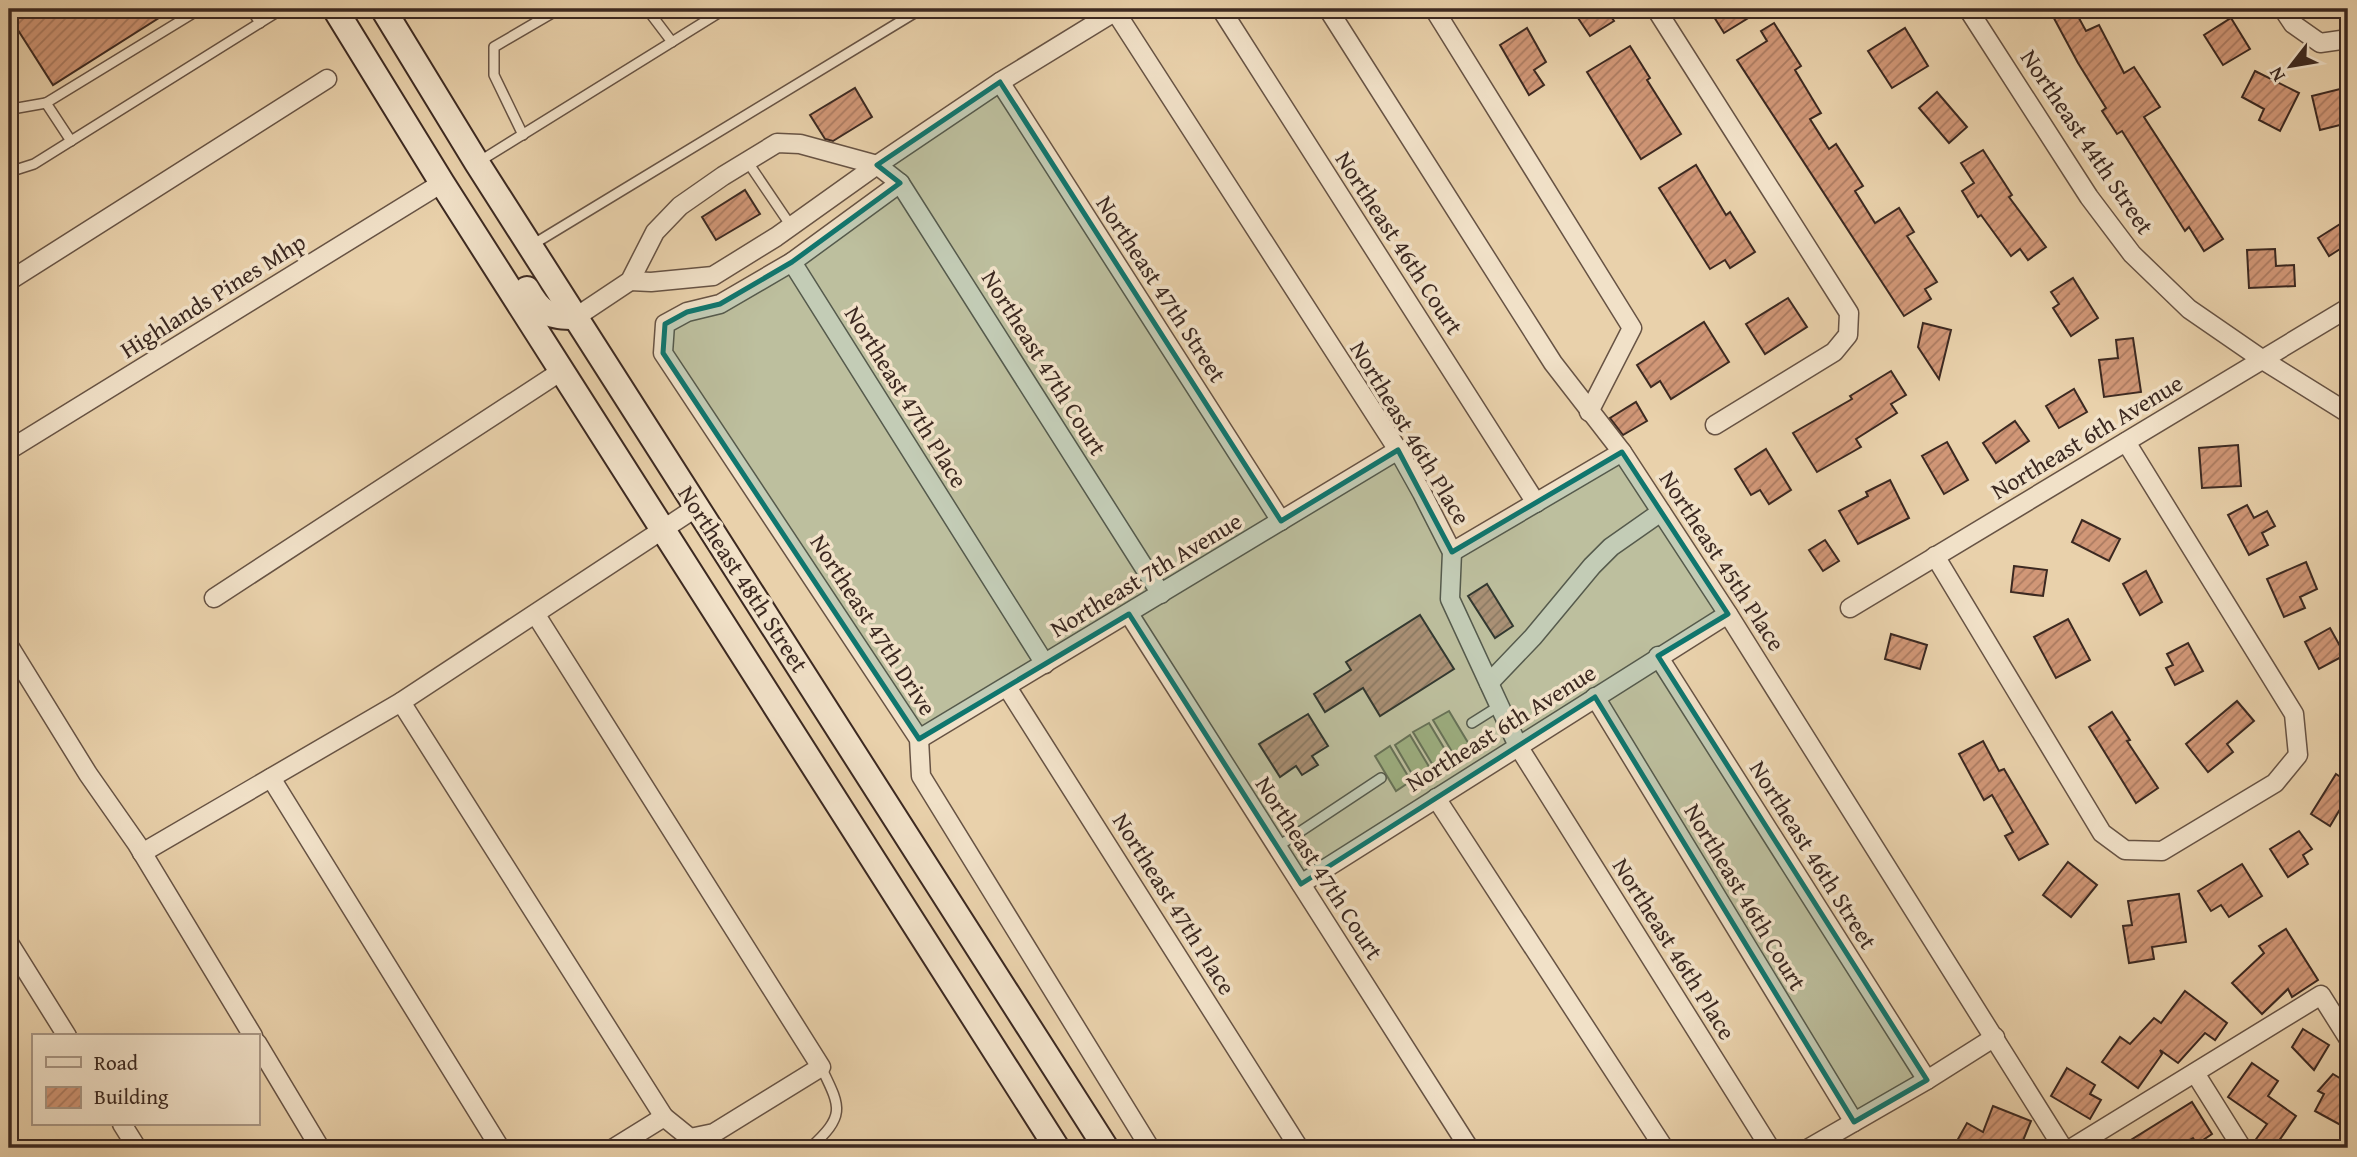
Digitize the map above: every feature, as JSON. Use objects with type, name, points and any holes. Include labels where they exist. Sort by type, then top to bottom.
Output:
[{"type":"main road","name":"Northeast 48th Street","points":[[335,9],[442,183],[1057,1148]]},
{"type":"main road","name":"Northeast 48th Street","points":[[383,9],[477,163],[1106,1148]]},
{"type":"main road","points":[[415,137],[448,168],[537,306],[553,317],[576,317]]},
{"type":"street","name":"Northeast 46th Court","points":[[1221,9],[1536,503]]},
{"type":"street","name":"Northeast 45th Place","points":[[1328,9],[1553,363],[1622,452],[1728,614],[2063,1148]]},
{"type":"street","points":[[1434,9],[1632,328],[1589,412]]},
{"type":"street","points":[[1656,9],[1849,313],[1848,335],[1834,352],[1715,425]]},
{"type":"street","name":"Northeast 44th Street","points":[[1968,9],[2089,197],[2132,254],[2189,309],[2263,360],[2348,412]]},
{"type":"street","points":[[2283,9],[2293,24],[2320,43],[2348,39]]},
{"type":"street","points":[[631,281],[651,282],[713,276],[791,226],[1000,82],[1117,10]]},
{"type":"street","name":"Northeast 46th Place","points":[[1117,10],[1398,450],[1452,552],[1450,599],[1518,746],[1770,1148]]},
{"type":"street","points":[[9,281],[327,79]]},
{"type":"street","name":"Northeast 47th Street","points":[[1000,82],[1280,522]]},
{"type":"street","points":[[576,317],[631,281],[655,232],[680,206],[777,142],[800,144],[877,165]]},
{"type":"street","name":"Northeast 47th Court","points":[[877,165],[900,183],[1161,594]]},
{"type":"street","name":"Highlands Pines Mhp","points":[[9,450],[442,183]]},
{"type":"street","points":[[792,262],[900,183]]},
{"type":"street","name":"Northeast 47th Drive","points":[[792,262],[720,304],[687,312],[665,324],[663,353],[919,739],[920,776],[1150,1148]]},
{"type":"street","name":"Northeast 47th Place","points":[[792,262],[1045,664]]},
{"type":"street","name":"Northeast 6th Avenue","points":[[1850,608],[2348,308]]},
{"type":"street","points":[[214,598],[563,370]]},
{"type":"street","points":[[1935,556],[2102,832],[2125,849],[2161,851],[2275,783],[2298,755],[2294,714],[2126,442]]},
{"type":"street","name":"Northeast 7th Avenue","points":[[919,739],[1398,450]]},
{"type":"street","points":[[1452,552],[1622,452]]},
{"type":"street","points":[[142,853],[401,702],[697,507]]},
{"type":"street","points":[[1489,683],[1533,637],[1591,566],[1611,547],[1661,512]]},
{"type":"street","name":"Northeast 47th Court","points":[[1129,614],[1469,1148]]},
{"type":"street","name":"Northeast 6th Avenue","points":[[1301,884],[1728,614]]},
{"type":"street","points":[[401,702],[664,1117],[690,1138],[714,1133],[821,1067],[536,615]]},
{"type":"street","points":[[9,646],[142,853],[252,1034]]},
{"type":"street","name":"Northeast 46th Street","points":[[1658,656],[1927,1080]]},
{"type":"street","name":"Northeast 47th Place","points":[[1007,687],[1299,1148]]},
{"type":"street","name":"Northeast 46th Court","points":[[1595,697],[1854,1122]]},
{"type":"street","points":[[271,778],[500,1148]]},
{"type":"street","points":[[1436,798],[1664,1148]]},
{"type":"street","points":[[9,943],[66,1034]]},
{"type":"street","points":[[2072,1148],[2321,995],[2348,1038]]},
{"type":"street","points":[[1809,1148],[1995,1037]]},
{"type":"street","points":[[259,1047],[320,1148]]},
{"type":"street","points":[[2195,1073],[2242,1148]]},
{"type":"street","points":[[614,1148],[664,1117]]},
{"type":"street","points":[[123,1126],[137,1148]]},
{"type":"lane","points":[[9,104],[12,109],[46,103],[200,9]]},
{"type":"lane","points":[[251,9],[260,23]]},
{"type":"lane","points":[[9,172],[34,164],[282,9]]},
{"type":"lane","points":[[523,135],[494,75],[494,47],[559,9]]},
{"type":"lane","points":[[647,9],[672,42]]},
{"type":"lane","points":[[477,163],[725,9]]},
{"type":"lane","points":[[530,246],[921,9]]},
{"type":"lane","points":[[46,103],[71,141]]},
{"type":"lane","points":[[747,161],[791,226]]},
{"type":"lane","points":[[1472,723],[1499,706]]},
{"type":"lane","points":[[1277,847],[1381,778]]},
{"type":"lane","points":[[810,1148],[834,1122],[838,1109],[835,1095],[821,1067]]},
{"type":"highlighted area","points":[[1000,82],[1281,521],[1398,450],[1452,552],[1622,452],[1728,614],[1658,656],[1927,1080],[1854,1122],[1595,697],[1301,884],[1129,614],[919,739],[663,353],[665,324],[687,312],[720,304],[792,262],[900,183],[877,165]]},
{"type":"shaded area","points":[[1449,711],[1470,746],[1454,755],[1433,720]]},
{"type":"shaded area","points":[[1429,723],[1450,758],[1434,767],[1413,732]]},
{"type":"shaded area","points":[[1410,735],[1431,770],[1415,779],[1395,745]]},
{"type":"shaded area","points":[[1390,746],[1411,781],[1396,791],[1375,756]]},
{"type":"building","points":[[9,9],[173,9],[53,85],[9,16]]},
{"type":"building","points":[[1572,9],[1606,9],[1614,21],[1590,36]]},
{"type":"building","points":[[1709,9],[1763,9],[1724,33]]},
{"type":"building","points":[[2049,9],[2074,9],[2086,31],[2099,25],[2124,73],[2134,67],[2160,107],[2144,117],[2223,239],[2204,251],[2189,227],[2185,231],[2122,131],[2117,134],[2102,111],[2106,108]]},
{"type":"building","points":[[2231,18],[2250,49],[2223,65],[2204,35]]},
{"type":"building","points":[[1774,23],[1801,66],[1795,70],[1821,113],[1810,119],[1829,149],[1836,144],[1863,186],[1855,191],[1875,223],[1899,208],[1914,232],[1907,236],[1937,282],[1925,289],[1931,299],[1904,316],[1737,60],[1767,41],[1761,31]]},
{"type":"building","points":[[1527,28],[1546,62],[1534,70],[1544,85],[1529,95],[1500,45]]},
{"type":"building","points":[[1905,28],[1928,66],[1892,88],[1868,51]]},
{"type":"building","points":[[1630,46],[1650,78],[1647,80],[1681,134],[1641,159],[1587,72]]},
{"type":"building","points":[[2255,71],[2299,93],[2280,131],[2259,120],[2264,109],[2242,97]]},
{"type":"building","points":[[2348,87],[2348,123],[2320,130],[2312,96]]},
{"type":"building","points":[[855,88],[872,117],[833,141],[825,139],[810,115]]},
{"type":"building","points":[[1937,92],[1967,127],[1949,143],[1919,108]]},
{"type":"building","points":[[1983,150],[2012,195],[2009,197],[2046,247],[2028,260],[2020,249],[2011,256],[1981,215],[1978,217],[1962,191],[1974,183],[1961,163]]},
{"type":"building","points":[[1696,165],[1726,215],[1730,212],[1755,252],[1730,268],[1725,260],[1710,269],[1659,188]]},
{"type":"building","points":[[745,190],[760,214],[716,240],[702,217]]},
{"type":"building","points":[[2348,219],[2348,244],[2329,256],[2318,238]]},
{"type":"building","points":[[2275,249],[2276,266],[2294,265],[2295,286],[2249,288],[2247,250]]},
{"type":"building","points":[[2073,278],[2098,318],[2071,336],[2053,308],[2059,304],[2051,292]]},
{"type":"building","points":[[1788,298],[1807,327],[1765,354],[1746,324]]},
{"type":"building","points":[[1704,322],[1729,362],[1671,399],[1660,381],[1651,387],[1637,365]]},
{"type":"building","points":[[1923,323],[1951,330],[1939,379],[1918,347]]},
{"type":"building","points":[[2133,338],[2141,392],[2104,397],[2099,360],[2118,358],[2116,340]]},
{"type":"building","points":[[1891,371],[1906,395],[1891,404],[1897,413],[1856,439],[1861,447],[1817,472],[1793,433],[1852,399],[1850,396]]},
{"type":"building","points":[[2074,389],[2087,412],[2059,428],[2046,406]]},
{"type":"building","points":[[1636,402],[1647,421],[1623,435],[1610,418]]},
{"type":"building","points":[[2015,421],[2029,441],[1996,463],[1983,443]]},
{"type":"building","points":[[1947,442],[1968,480],[1944,494],[1922,456]]},
{"type":"building","points":[[2238,445],[2241,486],[2202,488],[2199,448]]},
{"type":"building","points":[[1766,449],[1791,490],[1769,504],[1760,490],[1751,495],[1735,469]]},
{"type":"building","points":[[1890,480],[1909,518],[1858,544],[1839,511],[1868,496],[1866,492]]},
{"type":"building","points":[[2247,505],[2254,518],[2267,511],[2275,526],[2262,533],[2268,545],[2249,555],[2228,515]]},
{"type":"building","points":[[2082,520],[2120,539],[2109,561],[2072,542]]},
{"type":"building","points":[[1825,540],[1839,561],[1823,571],[1809,550]]},
{"type":"building","points":[[2306,562],[2317,589],[2300,597],[2305,608],[2284,617],[2267,579]]},
{"type":"building","points":[[2014,566],[2047,570],[2043,596],[2011,592]]},
{"type":"building","points":[[2146,571],[2162,602],[2140,615],[2123,584]]},
{"type":"building","points":[[1487,584],[1513,626],[1495,638],[1468,596]]},
{"type":"building","points":[[1420,615],[1454,669],[1380,716],[1363,688],[1325,712],[1314,694],[1351,670],[1346,662]]},
{"type":"building","points":[[2068,619],[2090,660],[2056,678],[2034,637]]},
{"type":"building","points":[[2330,628],[2345,655],[2319,669],[2305,642]]},
{"type":"building","points":[[1891,634],[1927,645],[1920,669],[1885,659]]},
{"type":"building","points":[[2188,643],[2203,671],[2175,685],[2166,668],[2173,665],[2167,654]]},
{"type":"building","points":[[2237,701],[2254,721],[2227,744],[2233,752],[2208,772],[2186,744]]},
{"type":"building","points":[[2112,712],[2130,740],[2127,741],[2158,788],[2136,803],[2089,727]]},
{"type":"building","points":[[1308,714],[1328,746],[1312,756],[1318,765],[1302,775],[1296,766],[1280,777],[1259,744]]},
{"type":"building","points":[[1983,741],[1999,771],[2004,769],[2048,844],[2019,860],[2005,836],[2013,832],[1992,795],[1984,800],[1959,754]]},
{"type":"building","points":[[2336,774],[2348,782],[2348,817],[2339,811],[2330,826],[2311,814]]},
{"type":"building","points":[[2299,831],[2312,849],[2303,855],[2308,864],[2288,877],[2270,849]]},
{"type":"building","points":[[2068,862],[2097,885],[2071,917],[2043,895]]},
{"type":"building","points":[[2242,864],[2262,896],[2229,917],[2221,905],[2211,911],[2198,891]]},
{"type":"building","points":[[2179,894],[2186,942],[2152,947],[2154,959],[2129,963],[2123,926],[2132,925],[2128,901]]},
{"type":"building","points":[[2286,929],[2318,980],[2292,997],[2288,989],[2262,1014],[2232,983],[2264,953],[2259,946]]},
{"type":"building","points":[[2185,991],[2227,1023],[2215,1040],[2205,1033],[2178,1063],[2160,1050],[2162,1054],[2138,1088],[2102,1062],[2120,1037],[2130,1044],[2154,1018],[2161,1023]]},
{"type":"building","points":[[2303,1029],[2329,1045],[2314,1070],[2292,1047]]},
{"type":"building","points":[[2252,1063],[2278,1081],[2268,1096],[2296,1116],[2274,1148],[2263,1148],[2254,1142],[2267,1124],[2228,1097]]},
{"type":"building","points":[[2067,1068],[2095,1085],[2090,1094],[2101,1100],[2090,1119],[2051,1096]]},
{"type":"building","points":[[2333,1074],[2348,1083],[2348,1129],[2315,1111],[2324,1094],[2318,1091]]},
{"type":"building","points":[[2192,1102],[2212,1134],[2197,1144],[2193,1138],[2176,1148],[2118,1148]]},
{"type":"building","points":[[1993,1106],[2031,1121],[2020,1148],[1953,1148],[1967,1123],[1983,1132]]}]
